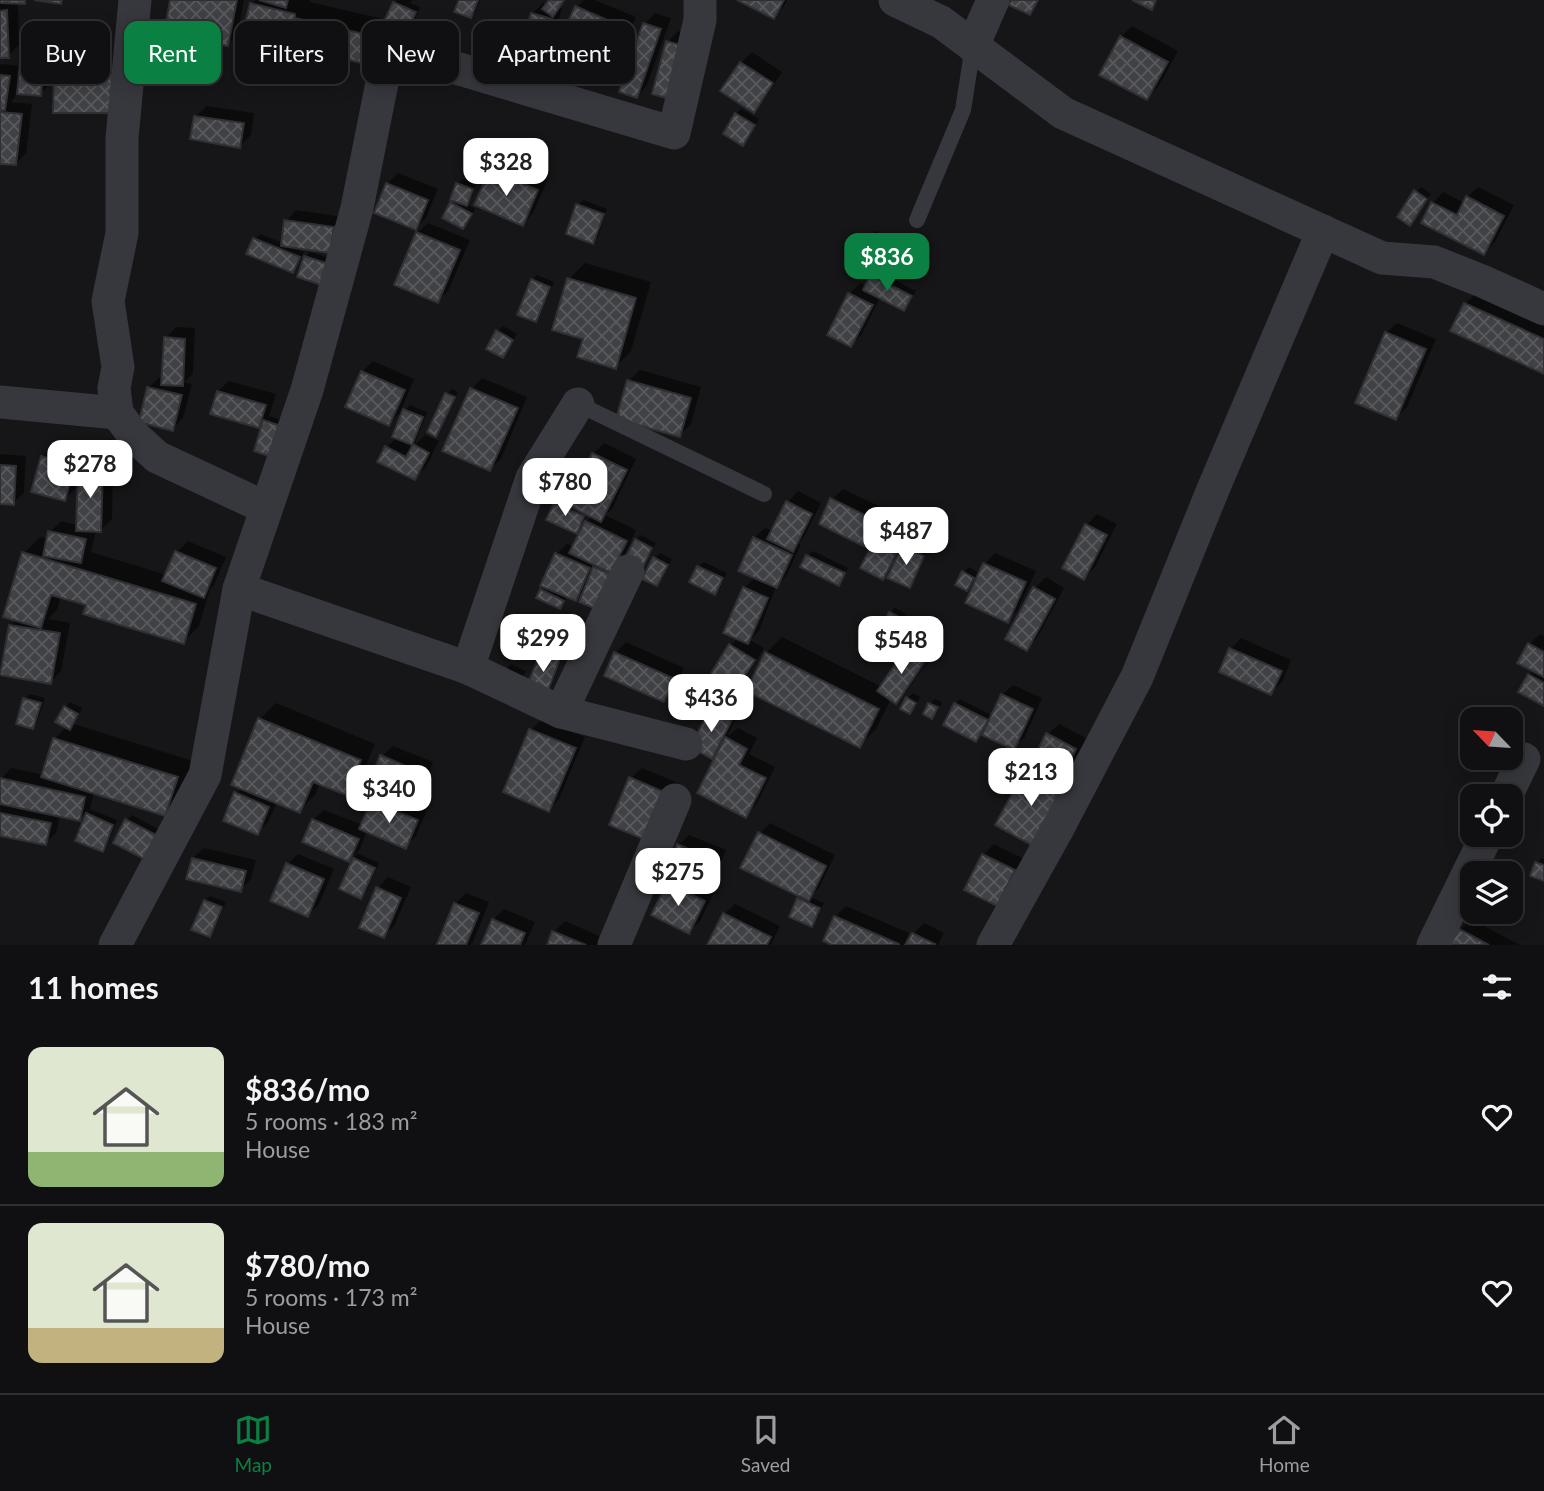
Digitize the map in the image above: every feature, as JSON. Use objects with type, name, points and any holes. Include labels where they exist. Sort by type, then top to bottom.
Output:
[{"type":"street","points":[[135,0],[122,138],[122,233],[108,300],[118,367],[114,388],[117,413],[134,436],[157,457],[266,508]]},
{"type":"street","points":[[115,945],[205,775],[239,589],[307,390],[357,208],[389,48],[674,132],[700,20],[700,0]]},
{"type":"street","points":[[895,0],[940,22],[1063,113],[1382,258],[1434,262],[1544,309]]},
{"type":"street","points":[[973,46],[993,0]]},
{"type":"street","points":[[993,945],[1137,677],[1323,230]]},
{"type":"street","points":[[0,402],[117,413]]},
{"type":"street","points":[[468,668],[532,478],[578,404]]},
{"type":"street","points":[[561,712],[628,571]]},
{"type":"street","points":[[239,589],[468,668],[561,712],[686,744]]},
{"type":"street","points":[[1512,784],[1524,759]]},
{"type":"street","points":[[614,945],[676,800]]},
{"type":"street","points":[[1433,945],[1481,847]]},
{"type":"lane","points":[[917,220],[964,110],[973,46]]},
{"type":"lane","points":[[578,404],[764,494]]},
{"type":"building","points":[[0,0],[25,0],[25,4],[0,3]]},
{"type":"building","points":[[34,0],[62,0],[61,4]]},
{"type":"building","points":[[170,0],[237,0],[228,46],[221,45],[221,21],[166,21]]},
{"type":"building","points":[[259,0],[288,0],[286,8]]},
{"type":"building","points":[[459,0],[478,0],[471,18],[454,12]]},
{"type":"building","points":[[549,0],[564,0],[553,17],[542,9]]},
{"type":"building","points":[[737,0],[784,0],[774,19]]},
{"type":"building","points":[[1011,0],[1038,0],[1030,15],[1009,5]]},
{"type":"building","points":[[1132,0],[1156,0],[1152,10]]},
{"type":"building","points":[[393,2],[416,12],[412,21],[384,21]]},
{"type":"building","points":[[250,3],[295,14],[295,18],[308,21],[246,21]]},
{"type":"building","points":[[575,6],[610,21],[569,21]]},
{"type":"building","points":[[7,10],[9,58],[0,58],[0,11]]},
{"type":"building","points":[[531,13],[552,19],[551,21],[529,21]]},
{"type":"building","points":[[643,23],[661,29],[637,98],[619,92],[622,84],[635,84],[635,46]]},
{"type":"building","points":[[348,30],[362,34],[362,63],[348,60]]},
{"type":"building","points":[[1120,36],[1168,62],[1147,100],[1099,75]]},
{"type":"building","points":[[666,41],[688,47],[674,100],[652,94]]},
{"type":"building","points":[[21,52],[21,84],[42,84],[41,96],[17,94]]},
{"type":"building","points":[[740,62],[773,83],[754,113],[720,91]]},
{"type":"building","points":[[0,75],[10,76],[5,110],[0,110]]},
{"type":"building","points":[[110,75],[114,75],[114,113],[53,113],[54,84],[110,84]]},
{"type":"building","points":[[0,112],[22,114],[16,165],[0,164]]},
{"type":"building","points":[[735,113],[755,125],[743,146],[723,134]]},
{"type":"building","points":[[194,116],[244,123],[240,148],[190,139]]},
{"type":"building","points":[[490,169],[538,190],[523,226],[474,205]]},
{"type":"building","points":[[386,183],[428,200],[416,230],[374,213]]},
{"type":"building","points":[[456,183],[473,189],[467,206],[450,200]]},
{"type":"building","points":[[1414,190],[1427,199],[1410,226],[1397,217]]},
{"type":"building","points":[[1466,196],[1504,216],[1484,255],[1421,223],[1431,202],[1457,215]]},
{"type":"building","points":[[450,202],[472,214],[463,229],[442,218]]},
{"type":"building","points":[[576,204],[604,214],[593,244],[566,234]]},
{"type":"building","points":[[284,220],[334,227],[330,253],[281,246]]},
{"type":"building","points":[[416,232],[460,250],[438,303],[394,285]]},
{"type":"building","points":[[869,235],[884,242],[874,264],[859,257]]},
{"type":"building","points":[[253,238],[300,257],[293,273],[246,254]]},
{"type":"building","points":[[304,256],[332,265],[325,286],[297,277]]},
{"type":"building","points":[[870,275],[912,296],[904,311],[863,290]]},
{"type":"building","points":[[567,278],[636,298],[616,369],[577,357],[583,339],[552,330]]},
{"type":"building","points":[[531,279],[550,287],[536,322],[517,315]]},
{"type":"building","points":[[848,293],[873,305],[851,347],[827,335]]},
{"type":"building","points":[[1464,303],[1544,339],[1544,374],[1450,331]]},
{"type":"building","points":[[496,330],[513,340],[503,358],[486,349]]},
{"type":"building","points":[[1385,332],[1426,349],[1396,420],[1355,403]]},
{"type":"building","points":[[164,337],[185,339],[183,386],[161,385]]},
{"type":"building","points":[[361,371],[405,390],[389,426],[345,407]]},
{"type":"building","points":[[627,380],[691,398],[680,437],[616,419]]},
{"type":"building","points":[[147,387],[182,395],[173,431],[139,422]]},
{"type":"building","points":[[470,388],[518,408],[490,471],[442,451]]},
{"type":"building","points":[[217,391],[266,405],[259,428],[210,414]]},
{"type":"building","points":[[445,393],[455,397],[436,437],[427,432]]},
{"type":"building","points":[[403,409],[423,417],[412,445],[392,437]]},
{"type":"building","points":[[263,420],[284,427],[274,458],[254,451]]},
{"type":"building","points":[[413,444],[429,453],[415,480],[377,462],[385,446],[406,457]]},
{"type":"building","points":[[592,453],[627,470],[601,522],[567,505]]},
{"type":"building","points":[[41,456],[75,465],[65,501],[31,492]]},
{"type":"building","points":[[0,465],[16,466],[14,505],[0,504]]},
{"type":"building","points":[[78,468],[103,469],[101,532],[76,531]]},
{"type":"building","points":[[830,498],[877,521],[865,547],[819,524]]},
{"type":"building","points":[[786,501],[812,514],[793,552],[767,539]]},
{"type":"building","points":[[554,503],[584,516],[577,534],[546,520]]},
{"type":"building","points":[[895,520],[913,529],[906,543],[887,534]]},
{"type":"building","points":[[585,521],[627,541],[611,573],[569,553]]},
{"type":"building","points":[[1085,524],[1107,535],[1084,580],[1062,568]]},
{"type":"building","points":[[48,531],[86,539],[81,563],[43,556]]},
{"type":"building","points":[[753,537],[792,555],[777,588],[738,571]]},
{"type":"building","points":[[876,537],[899,548],[883,580],[860,568]]},
{"type":"building","points":[[635,539],[652,548],[641,571],[623,562]]},
{"type":"building","points":[[902,546],[924,556],[910,588],[887,578]]},
{"type":"building","points":[[175,551],[216,568],[204,598],[162,581]]},
{"type":"building","points":[[22,552],[196,604],[184,644],[83,614],[86,605],[51,595],[41,628],[3,617]]},
{"type":"building","points":[[555,553],[590,568],[576,601],[540,586]]},
{"type":"building","points":[[806,555],[845,573],[839,586],[800,567]]},
{"type":"building","points":[[653,557],[668,565],[657,586],[642,579]]},
{"type":"building","points":[[983,563],[1026,582],[1008,623],[965,603]]},
{"type":"building","points":[[697,566],[723,578],[715,595],[689,582]]},
{"type":"building","points":[[593,567],[615,576],[601,611],[579,602]]},
{"type":"building","points":[[962,571],[974,578],[967,591],[955,585]]},
{"type":"building","points":[[743,587],[768,598],[748,644],[723,633]]},
{"type":"building","points":[[1033,587],[1055,599],[1027,651],[1005,639]]},
{"type":"building","points":[[540,589],[564,601],[560,609],[536,598]]},
{"type":"building","points":[[889,612],[903,619],[895,634],[882,626]]},
{"type":"building","points":[[9,625],[60,633],[51,684],[0,675]]},
{"type":"building","points":[[1528,643],[1544,652],[1544,677],[1517,663]]},
{"type":"building","points":[[729,644],[755,660],[732,696],[707,680]]},
{"type":"building","points":[[906,648],[925,661],[896,704],[877,691]]},
{"type":"building","points":[[1229,648],[1282,671],[1271,695],[1219,672]]},
{"type":"building","points":[[541,651],[560,659],[546,696],[526,688]]},
{"type":"building","points":[[614,652],[675,679],[664,702],[604,676]]},
{"type":"building","points":[[765,652],[879,709],[860,748],[746,691]]},
{"type":"building","points":[[1528,674],[1544,683],[1544,706],[1518,692]]},
{"type":"building","points":[[1001,694],[1033,709],[1014,750],[982,735]]},
{"type":"building","points":[[906,697],[916,703],[910,714],[900,709]]},
{"type":"building","points":[[23,698],[41,703],[33,729],[16,724]]},
{"type":"building","points":[[928,703],[938,707],[932,719],[923,714]]},
{"type":"building","points":[[954,703],[988,720],[976,742],[943,725]]},
{"type":"building","points":[[64,706],[78,714],[70,730],[55,722]]},
{"type":"building","points":[[710,709],[732,720],[712,759],[690,747]]},
{"type":"building","points":[[258,718],[361,760],[346,795],[313,782],[300,813],[231,785]]},
{"type":"building","points":[[529,729],[576,748],[549,812],[503,792]]},
{"type":"building","points":[[1046,733],[1076,749],[1061,779],[1031,764]]},
{"type":"building","points":[[725,737],[747,749],[739,765],[766,778],[746,818],[697,793]]},
{"type":"building","points":[[53,738],[178,777],[165,816],[41,777]]},
{"type":"building","points":[[380,755],[423,773],[411,805],[368,787]]},
{"type":"building","points":[[1026,768],[1067,790],[1037,848],[995,825]]},
{"type":"building","points":[[629,777],[671,795],[651,842],[609,825]]},
{"type":"building","points":[[0,778],[85,797],[80,821],[0,804]]},
{"type":"building","points":[[234,792],[269,807],[258,835],[223,821]]},
{"type":"building","points":[[371,801],[418,820],[406,849],[359,829]]},
{"type":"building","points":[[0,813],[51,823],[46,845],[0,836]]},
{"type":"building","points":[[86,813],[113,825],[103,852],[75,841]]},
{"type":"building","points":[[125,819],[156,835],[144,859],[113,843]]},
{"type":"building","points":[[312,819],[359,839],[349,862],[302,842]]},
{"type":"building","points":[[758,832],[826,866],[809,901],[740,868]]},
{"type":"building","points":[[677,844],[716,861],[707,883],[667,867]]},
{"type":"building","points":[[982,854],[1015,870],[997,906],[964,890]]},
{"type":"building","points":[[192,858],[246,871],[241,892],[186,879]]},
{"type":"building","points":[[353,858],[375,868],[361,899],[339,889]]},
{"type":"building","points":[[1535,862],[1544,865],[1544,881],[1530,876]]},
{"type":"building","points":[[286,863],[324,879],[308,917],[270,901]]},
{"type":"building","points":[[667,883],[705,901],[689,934],[651,915]]},
{"type":"building","points":[[376,887],[401,898],[384,938],[359,928]]},
{"type":"building","points":[[797,898],[820,908],[812,927],[789,917]]},
{"type":"building","points":[[204,900],[222,907],[210,937],[191,930]]},
{"type":"building","points":[[454,903],[479,913],[466,945],[438,945],[437,944]]},
{"type":"building","points":[[723,913],[771,937],[767,945],[707,945]]},
{"type":"building","points":[[834,916],[899,945],[832,945],[823,941]]},
{"type":"building","points":[[492,919],[525,933],[520,945],[481,945]]},
{"type":"building","points":[[1459,929],[1489,945],[1450,945]]},
{"type":"building","points":[[552,931],[586,945],[547,945]]},
{"type":"building","points":[[912,933],[935,944],[905,945]]}]
